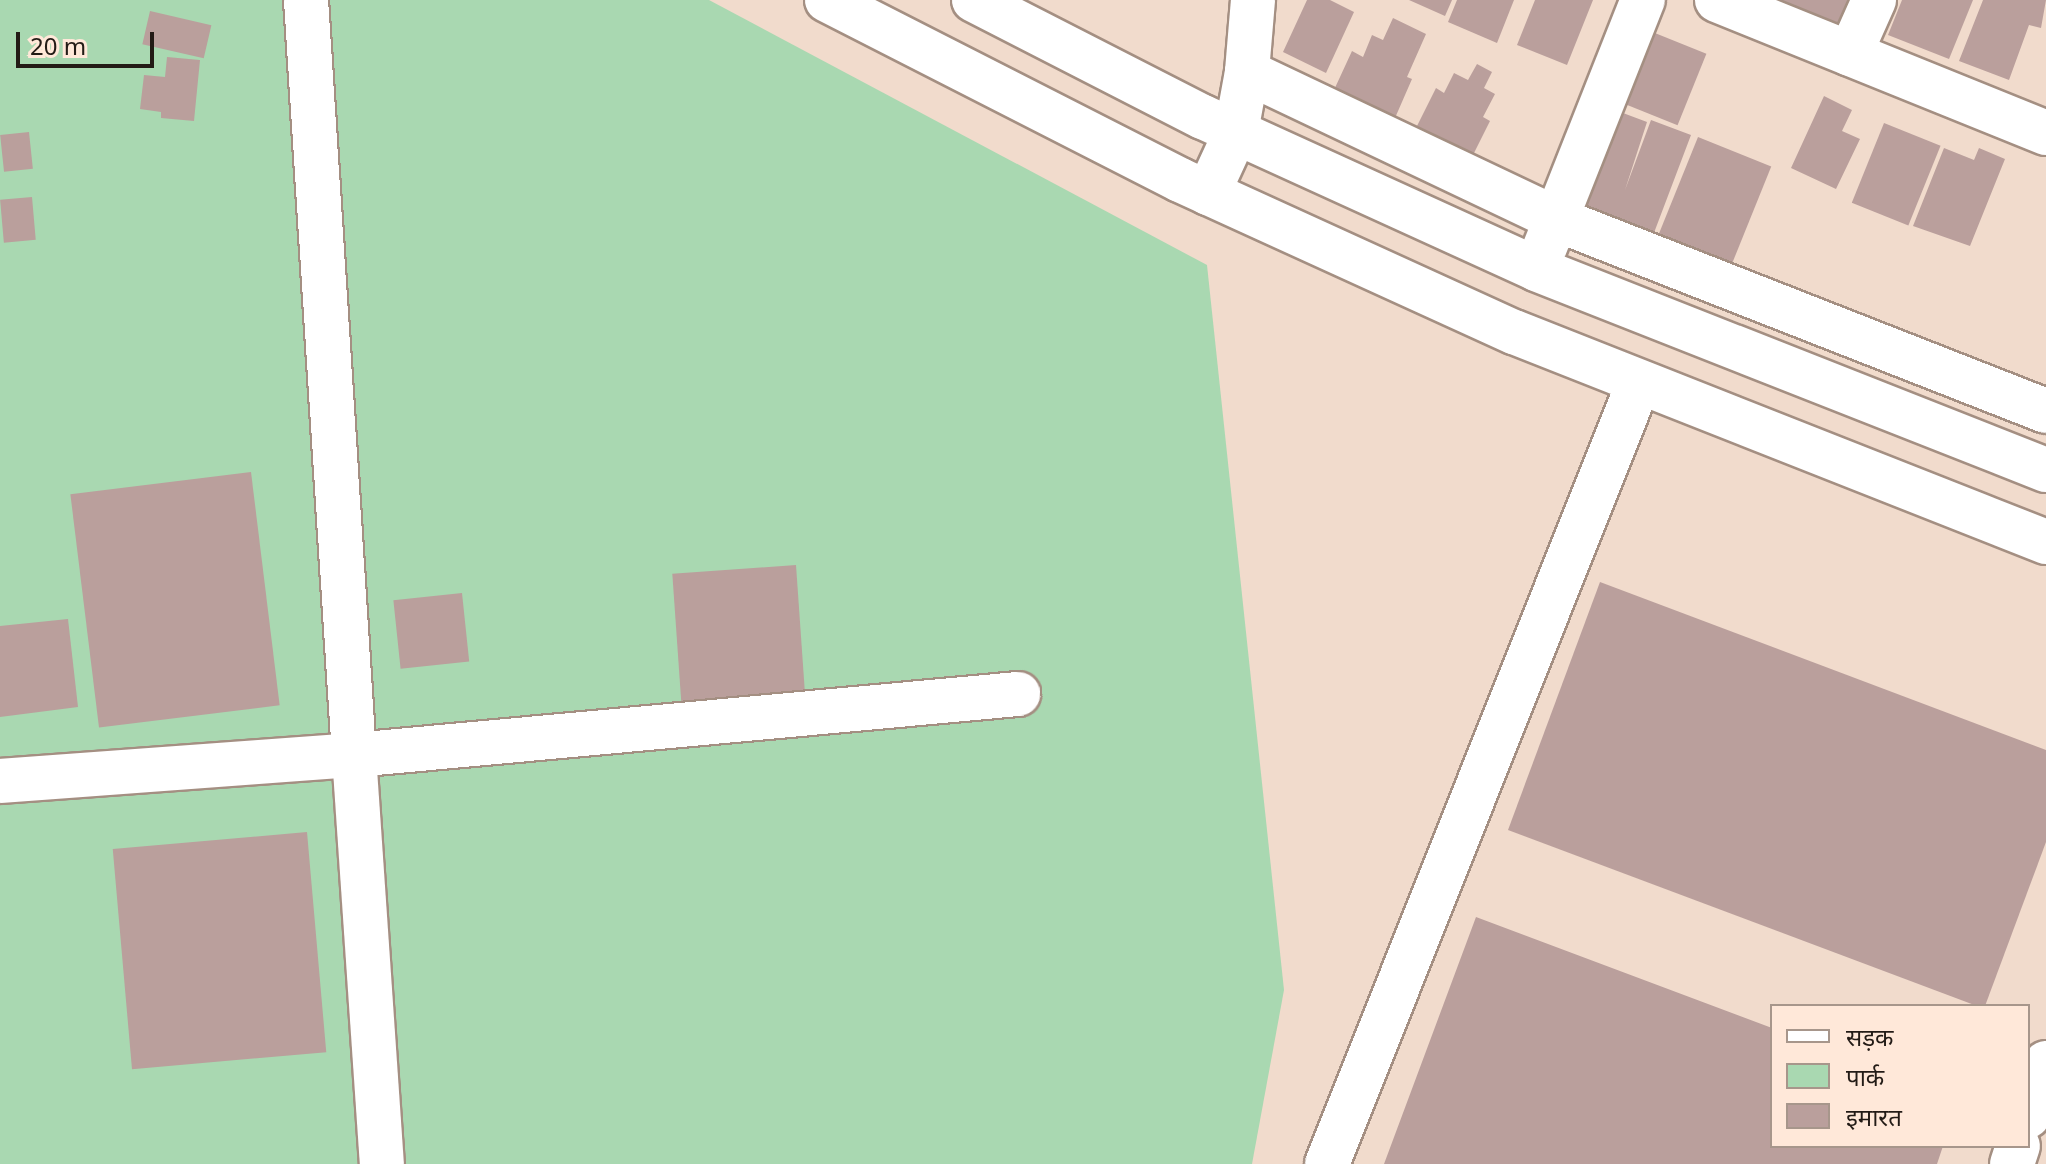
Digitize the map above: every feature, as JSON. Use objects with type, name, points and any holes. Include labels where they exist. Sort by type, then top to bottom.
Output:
[{"type":"street","points":[[306,0],[382,1164]]},
{"type":"street","points":[[827,0],[1208,193],[1514,332],[2046,542]]},
{"type":"street","points":[[974,0],[1236,132],[1536,269],[2046,470]]},
{"type":"street","points":[[1208,193],[1236,132],[1247,72],[1253,0]]},
{"type":"street","points":[[1536,269],[1643,0]]},
{"type":"street","points":[[1717,0],[2046,133]]},
{"type":"street","points":[[1850,54],[1874,0]]},
{"type":"street","points":[[1247,72],[1556,219],[2046,411]]},
{"type":"street","points":[[1327,1164],[1639,382]]},
{"type":"street","points":[[0,781],[354,755],[1018,694]]},
{"type":"street","points":[[2030,1110],[2046,1063]]},
{"type":"green space","points":[[0,0],[709,0],[1207,265],[1284,990],[1252,1164],[0,1164]]},
{"type":"building","points":[[1307,0],[1330,0],[1354,12],[1326,73],[1283,52]]},
{"type":"building","points":[[1409,0],[1452,0],[1445,16]]},
{"type":"building","points":[[1457,0],[1514,0],[1497,43],[1448,22]]},
{"type":"building","points":[[1535,0],[1593,0],[1567,65],[1517,45]]},
{"type":"building","points":[[1781,0],[1859,0],[1846,29]]},
{"type":"building","points":[[1902,0],[1973,0],[1949,59],[1888,35]]},
{"type":"building","points":[[1983,0],[2046,0],[2041,28],[2029,25],[2009,80],[1959,61]]},
{"type":"building","points":[[150,11],[211,25],[204,58],[142,44]]},
{"type":"building","points":[[1393,18],[1426,34],[1407,77],[1412,79],[1395,118],[1334,90],[1352,51],[1363,57],[1372,35],[1383,40]]},
{"type":"building","points":[[1635,25],[1706,54],[1678,125],[1606,96]]},
{"type":"building","points":[[167,57],[200,60],[194,121],[161,118],[161,112],[140,109],[144,75],[165,77]]},
{"type":"building","points":[[1477,64],[1492,72],[1484,88],[1495,94],[1483,117],[1490,121],[1472,157],[1417,126],[1436,88],[1444,93],[1454,73],[1468,80]]},
{"type":"building","points":[[1824,96],[1852,110],[1842,131],[1860,139],[1836,189],[1791,168]]},
{"type":"building","points":[[1615,110],[1647,122],[1625,190],[1651,120],[1691,135],[1649,246],[1577,220]]},
{"type":"building","points":[[1884,123],[1941,146],[1908,226],[1852,203]]},
{"type":"building","points":[[29,132],[33,169],[4,172],[0,135]]},
{"type":"building","points":[[1698,137],[1771,167],[1727,275],[1654,245]]},
{"type":"building","points":[[1944,148],[1974,160],[1979,148],[2005,159],[1970,246],[1913,226]]},
{"type":"building","points":[[32,197],[36,240],[4,243],[0,200]]},
{"type":"building","points":[[251,472],[280,705],[99,727],[70,494]]},
{"type":"building","points":[[796,565],[806,710],[682,718],[672,574]]},
{"type":"building","points":[[1600,582],[2046,750],[2046,842],[1986,1004],[1972,1004],[1508,830]]},
{"type":"building","points":[[462,593],[469,662],[401,669],[393,600]]},
{"type":"building","points":[[68,619],[78,707],[0,717],[0,626]]},
{"type":"building","points":[[307,832],[326,1052],[132,1069],[113,849]]},
{"type":"building","points":[[1476,917],[1770,1027],[1770,1148],[1942,1148],[1937,1164],[1384,1164]]}]
